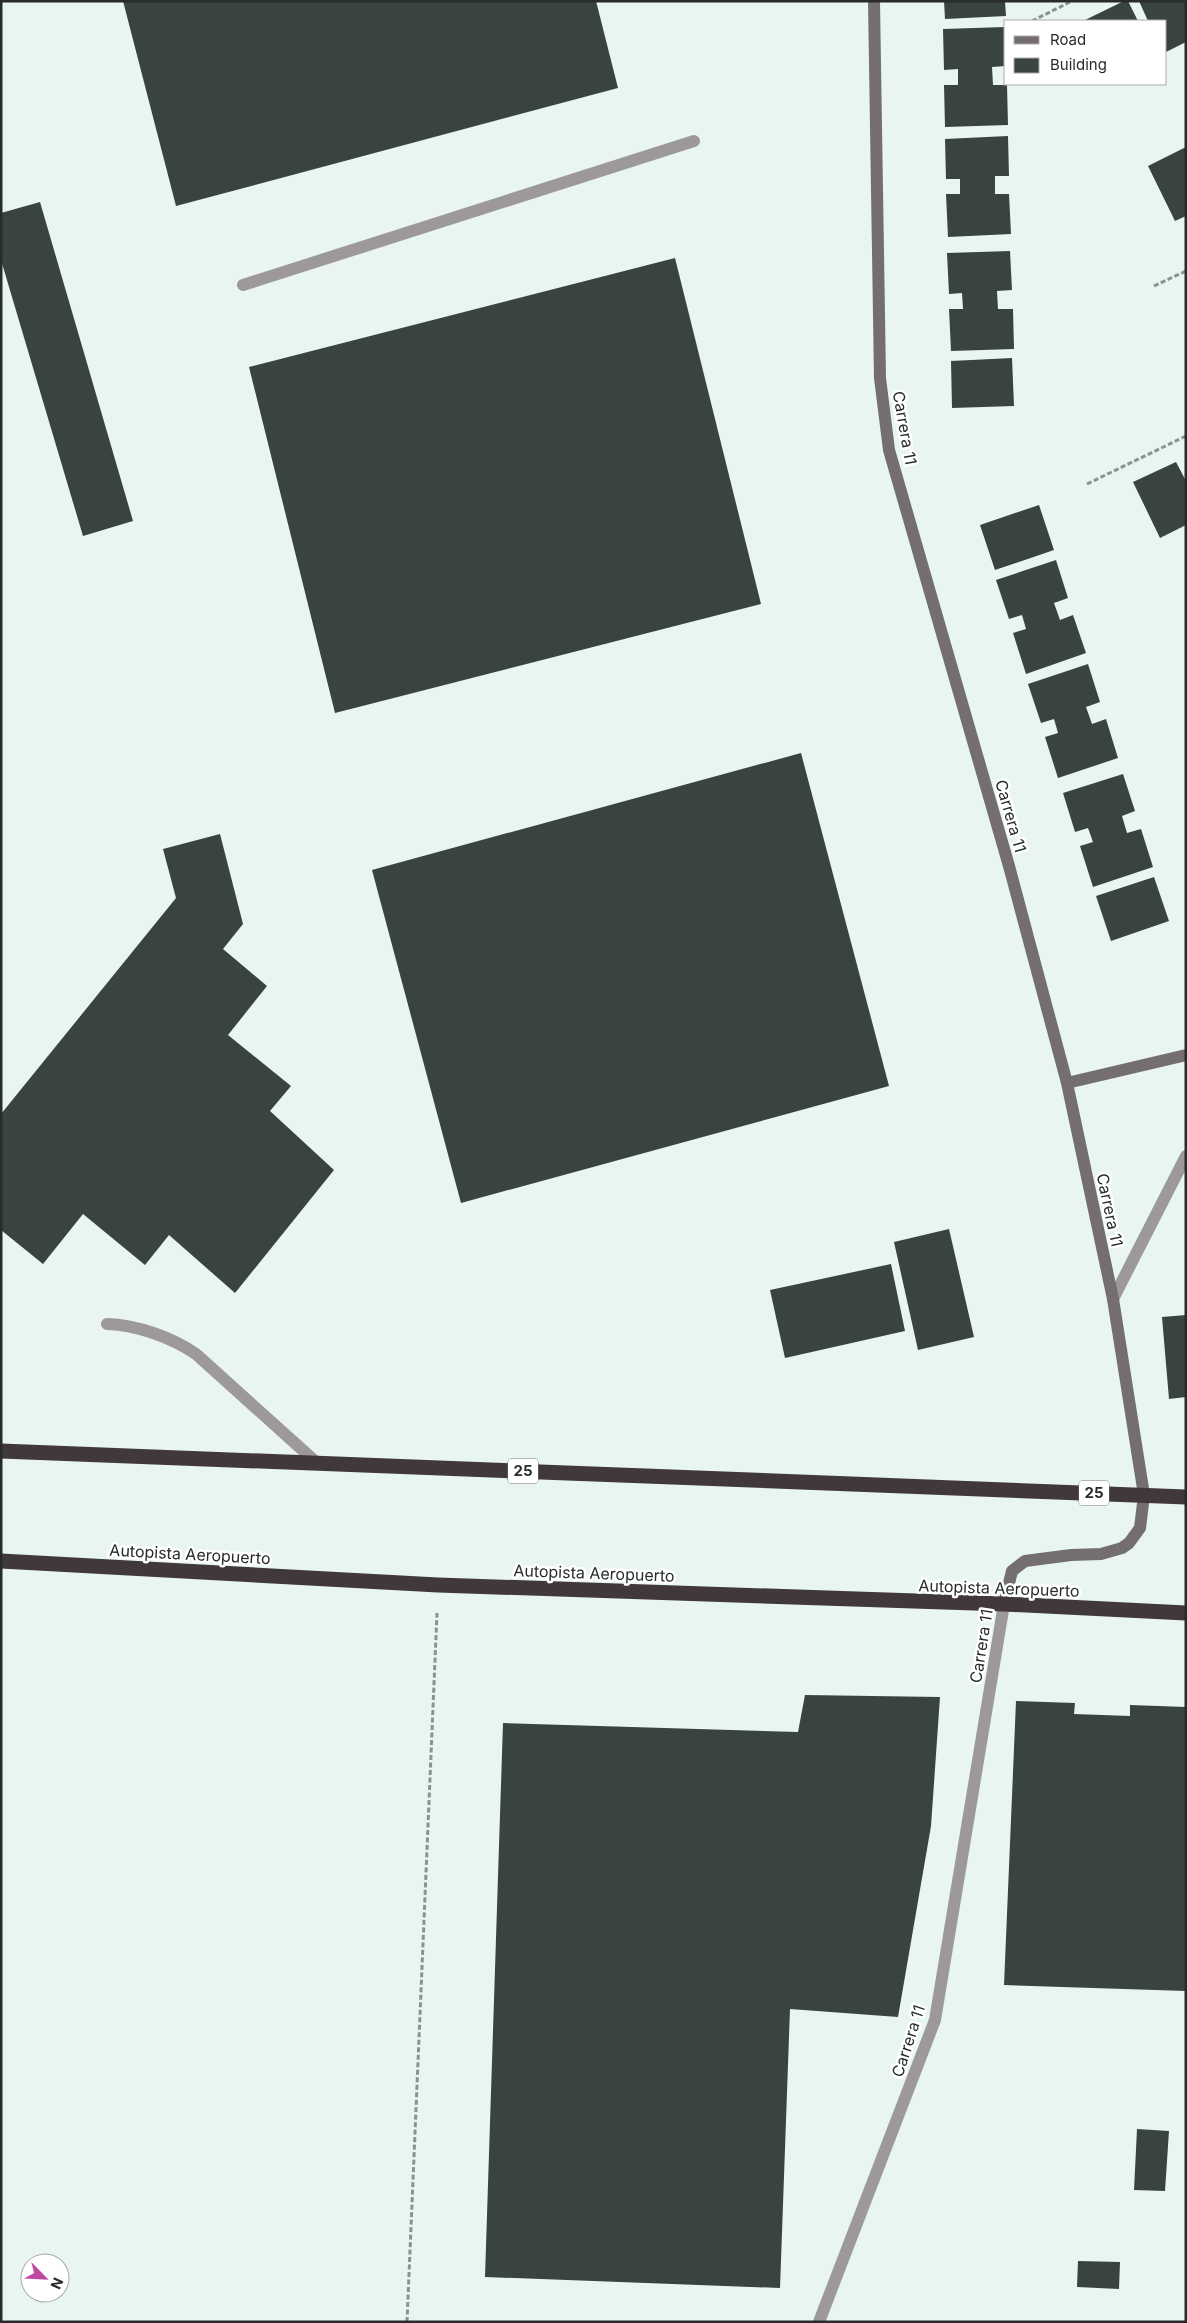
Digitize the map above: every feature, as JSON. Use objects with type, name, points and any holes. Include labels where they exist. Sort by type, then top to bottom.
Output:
[{"type":"highway","name":"25","points":[[1,1451],[1186,1497]]},
{"type":"highway","name":"Autopista Aeropuerto","points":[[1,1562],[438,1585],[1004,1604],[1186,1613]]},
{"type":"main road","name":"Carrera 11","points":[[874,1],[880,378],[889,450],[1009,866],[1067,1083],[1113,1299],[1144,1495],[1140,1528],[1129,1543],[1122,1548],[1101,1554],[1045,1557],[1025,1561],[1012,1571],[1004,1604]]},
{"type":"main road","points":[[1067,1083],[1186,1056]]},
{"type":"street","points":[[243,285],[694,141]]},
{"type":"street","points":[[1113,1299],[1186,1156]]},
{"type":"street","points":[[107,1324],[123,1324],[180,1343],[196,1354],[316,1463]]},
{"type":"street","name":"Carrera 11","points":[[819,2322],[935,2020],[1004,1604]]},
{"type":"path","points":[[1034,20],[1072,1]]},
{"type":"path","points":[[1154,286],[1186,271]]},
{"type":"path","points":[[1087,484],[1186,436]]},
{"type":"path","points":[[407,2322],[438,1585]]},
{"type":"building","points":[[123,1],[596,1],[618,88],[176,206]]},
{"type":"building","points":[[944,1],[1005,1],[1006,16],[945,19]]},
{"type":"building","points":[[1124,1],[1128,1],[1138,20],[1085,20]]},
{"type":"building","points":[[1139,1],[1186,1],[1186,42],[1167,52],[1167,20],[1148,20]]},
{"type":"building","points":[[1004,27],[1004,66],[992,67],[993,85],[1007,85],[1008,125],[945,127],[944,85],[958,85],[958,69],[944,70],[943,29]]},
{"type":"building","points":[[1008,136],[1009,176],[995,176],[995,194],[1009,194],[1011,234],[948,237],[946,194],[960,194],[960,179],[946,179],[945,139]]},
{"type":"building","points":[[1186,147],[1186,216],[1175,221],[1148,166]]},
{"type":"building","points":[[40,202],[133,521],[83,536],[1,260],[1,213]]},
{"type":"building","points":[[1010,251],[1012,290],[997,291],[998,309],[1013,309],[1014,349],[951,351],[949,309],[963,309],[962,293],[949,294],[947,253]]},
{"type":"building","points":[[675,258],[761,604],[335,713],[249,367]]},
{"type":"building","points":[[1012,358],[1014,406],[952,408],[951,361]]},
{"type":"building","points":[[1176,462],[1186,481],[1186,525],[1160,538],[1133,482]]},
{"type":"building","points":[[1039,505],[1054,550],[995,570],[980,525]]},
{"type":"building","points":[[1056,560],[1068,598],[1054,603],[1060,620],[1073,615],[1086,653],[1026,674],[1013,633],[1026,629],[1022,615],[1009,619],[996,580]]},
{"type":"building","points":[[1088,664],[1100,702],[1086,707],[1092,724],[1106,719],[1118,758],[1058,778],[1045,737],[1058,733],[1054,719],[1041,723],[1028,684]]},
{"type":"building","points":[[801,753],[889,1086],[461,1203],[372,870]]},
{"type":"building","points":[[1123,774],[1135,811],[1122,816],[1127,833],[1141,829],[1153,867],[1093,887],[1080,846],[1093,842],[1088,828],[1075,832],[1063,793]]},
{"type":"building","points":[[220,834],[243,924],[223,949],[267,986],[228,1035],[291,1086],[270,1111],[334,1170],[235,1293],[169,1235],[145,1265],[83,1214],[43,1264],[1,1230],[1,1114],[176,898],[163,849]]},
{"type":"building","points":[[1154,877],[1169,921],[1111,941],[1096,896]]},
{"type":"building","points":[[949,1229],[974,1337],[918,1350],[894,1242]]},
{"type":"building","points":[[891,1264],[905,1331],[785,1358],[770,1290]]},
{"type":"building","points":[[1186,1315],[1186,1397],[1169,1399],[1162,1317]]},
{"type":"building","points":[[805,1695],[940,1697],[931,1826],[898,2017],[790,2009],[780,2288],[485,2277],[503,1723],[798,1732]]},
{"type":"building","points":[[1016,1701],[1075,1703],[1074,1714],[1130,1716],[1130,1705],[1186,1707],[1186,1991],[1004,1985]]},
{"type":"building","points":[[1137,2129],[1169,2131],[1165,2191],[1134,2190]]},
{"type":"building","points":[[1078,2261],[1120,2262],[1119,2289],[1077,2287]]}]
